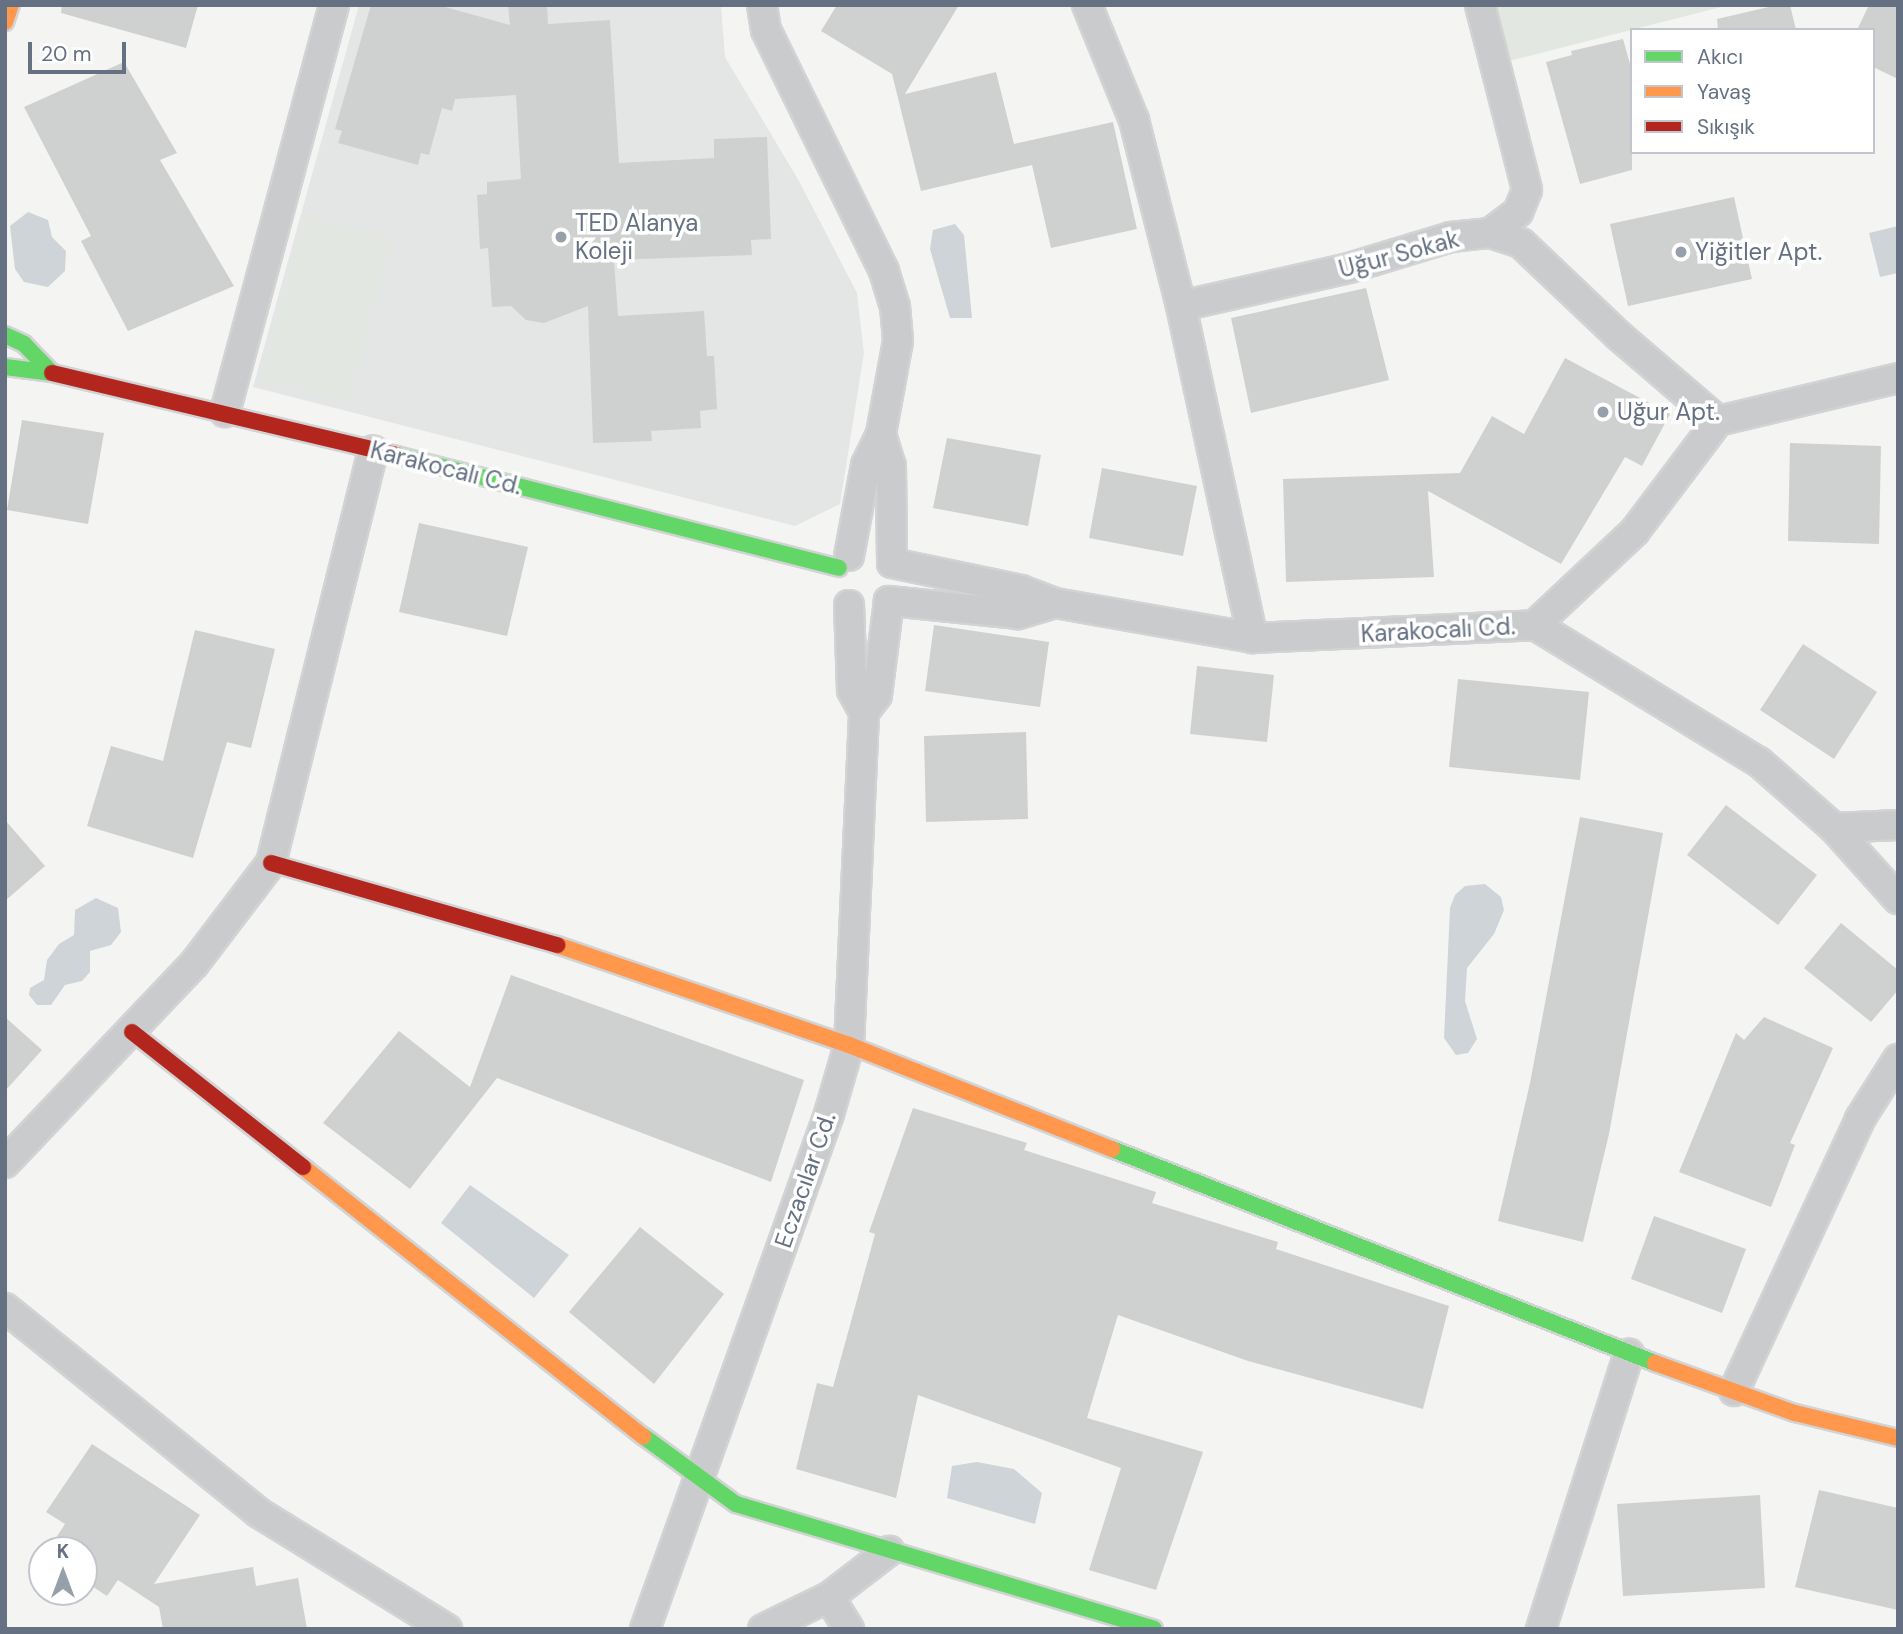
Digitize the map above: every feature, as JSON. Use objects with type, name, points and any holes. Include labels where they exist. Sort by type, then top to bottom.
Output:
[{"type":"street","points":[[5,22],[12,5]]},
{"type":"street","points":[[225,412],[334,5]]},
{"type":"street","points":[[762,5],[766,30],[884,271],[895,306],[898,341],[881,434],[866,465],[839,592],[849,605],[852,690],[864,712],[877,695],[889,601],[897,583],[892,563],[891,466],[881,434]]},
{"type":"street","points":[[1087,5],[1134,120],[1181,306],[1253,638]]},
{"type":"street","points":[[1480,5],[1527,190],[1518,212],[1490,233]]},
{"type":"street","name":"Uğur Sokak","points":[[1181,306],[1349,268],[1451,237],[1490,233],[1521,243],[1718,421]]},
{"type":"street","points":[[5,335],[24,344],[52,373]]},
{"type":"street","name":"Karakocalı Cd.","points":[[5,367],[52,373],[225,412],[844,562]]},
{"type":"street","points":[[1535,625],[1635,531],[1718,421],[1898,379]]},
{"type":"street","points":[[5,1163],[194,964],[271,863],[373,450]]},
{"type":"street","points":[[844,562],[876,552],[892,563]]},
{"type":"street","name":"Karakocalı Cd.","points":[[892,563],[1021,590],[1055,603],[1253,638],[1535,625],[1759,762],[1834,828],[1898,899]]},
{"type":"street","points":[[849,605],[866,610],[889,601],[1018,614],[1055,603]]},
{"type":"street","name":"Eczacılar Cd.","points":[[645,1629],[829,1114],[849,1045],[864,712]]},
{"type":"street","points":[[1834,828],[1898,825]]},
{"type":"street","points":[[271,863],[543,940],[849,1045],[1629,1354],[1796,1413],[1898,1438]]},
{"type":"street","points":[[132,1032],[699,1480],[736,1504],[1154,1629]]},
{"type":"street","points":[[1734,1391],[1793,1272],[1860,1119],[1898,1059]]},
{"type":"street","points":[[5,1308],[259,1513],[447,1629]]},
{"type":"street","points":[[1541,1629],[1629,1354]]},
{"type":"street","points":[[763,1629],[829,1597],[889,1551]]},
{"type":"street","points":[[829,1597],[849,1629]]},
{"type":"shaded area","name":"TED Alanya Koleji","points":[[359,5],[721,5],[725,57],[799,181],[857,293],[864,353],[840,504],[795,526],[253,387]]},
{"type":"shaded area","points":[[1486,5],[1729,5],[1630,28],[1630,30],[1501,63]]},
{"type":"shaded area","points":[[28,212],[48,220],[52,237],[66,251],[65,271],[48,287],[24,282],[15,269],[10,226]]},
{"type":"shaded area","points":[[305,218],[390,240],[348,400],[263,378]]},
{"type":"shaded area","points":[[955,224],[964,235],[972,318],[950,318],[930,249],[933,230]]},
{"type":"shaded area","points":[[1898,226],[1898,273],[1880,277],[1869,233]]},
{"type":"shaded area","points":[[1485,884],[1501,897],[1504,910],[1494,934],[1467,968],[1465,1001],[1477,1039],[1468,1053],[1456,1055],[1444,1038],[1450,908],[1455,895],[1465,886]]},
{"type":"shaded area","points":[[96,898],[118,908],[121,932],[111,945],[90,951],[90,972],[82,981],[65,985],[51,1005],[37,1005],[29,995],[30,988],[44,980],[47,960],[59,944],[74,935],[75,910]]},
{"type":"shaded area","points":[[470,1185],[569,1255],[534,1298],[441,1223]]},
{"type":"shaded area","points":[[977,1462],[1014,1469],[1042,1493],[1035,1524],[947,1498],[952,1466]]},
{"type":"building","points":[[62,5],[198,5],[186,48],[61,13]]},
{"type":"building","points":[[371,5],[438,5],[510,25],[508,5],[547,5],[548,24],[610,20],[619,163],[714,158],[714,139],[767,137],[771,239],[751,240],[752,255],[614,260],[618,316],[704,311],[707,356],[714,356],[717,409],[700,411],[701,428],[651,431],[652,441],[593,443],[588,306],[544,323],[526,320],[511,306],[492,307],[488,248],[480,249],[477,195],[487,194],[487,182],[521,179],[516,95],[455,99],[452,111],[442,108],[429,155],[421,153],[418,165],[338,143],[342,131],[335,129]]},
{"type":"building","points":[[837,5],[959,5],[905,94],[996,72],[1014,144],[1113,122],[1137,229],[1051,248],[1032,165],[921,191],[892,74],[821,31]]},
{"type":"building","points":[[1777,5],[1790,5],[1796,28],[1718,28],[1717,19]]},
{"type":"building","points":[[1869,5],[1898,5],[1898,79],[1875,68],[1875,28],[1858,28]]},
{"type":"building","points":[[1623,39],[1630,64],[1632,170],[1580,184],[1546,62],[1572,55],[1571,51]]},
{"type":"building","points":[[124,62],[177,153],[160,160],[234,286],[128,331],[81,241],[91,236],[24,107]]},
{"type":"building","name":"Yiğitler Apt.","points":[[1734,197],[1752,279],[1628,306],[1610,224]]},
{"type":"building","points":[[1366,288],[1389,380],[1251,413],[1231,318]]},
{"type":"building","points":[[1565,358],[1670,414],[1642,466],[1625,457],[1561,564],[1428,491],[1434,577],[1286,582],[1283,479],[1460,473],[1492,416],[1524,434]]},
{"type":"building","points":[[22,420],[104,433],[88,524],[7,510]]},
{"type":"building","points":[[947,438],[1041,455],[1028,526],[933,508]]},
{"type":"building","points":[[1790,443],[1881,446],[1879,544],[1788,541]]},
{"type":"building","points":[[1102,468],[1197,486],[1183,556],[1089,538]]},
{"type":"building","points":[[419,523],[528,547],[507,636],[399,612]]},
{"type":"building","points":[[934,625],[1049,642],[1040,707],[925,691]]},
{"type":"building","points":[[195,630],[275,649],[251,748],[227,742],[193,858],[87,826],[111,746],[163,761]]},
{"type":"building","points":[[1803,644],[1877,692],[1834,759],[1760,710]]},
{"type":"building","points":[[1197,666],[1274,675],[1267,742],[1190,734]]},
{"type":"building","points":[[1458,679],[1589,692],[1580,780],[1449,767]]},
{"type":"building","points":[[1026,732],[1028,819],[926,822],[924,736]]},
{"type":"building","points":[[1726,805],[1817,875],[1778,925],[1687,855]]},
{"type":"building","points":[[1580,817],[1663,833],[1609,1134],[1583,1242],[1498,1221],[1530,1083]]},
{"type":"building","points":[[5,820],[45,866],[5,901]]},
{"type":"building","points":[[1841,923],[1898,970],[1898,990],[1871,1022],[1804,968]]},
{"type":"building","points":[[511,975],[804,1080],[771,1182],[497,1078],[410,1189],[323,1123],[399,1031],[470,1087]]},
{"type":"building","points":[[5,1017],[42,1050],[5,1091]]},
{"type":"building","points":[[1764,1017],[1833,1048],[1790,1143],[1795,1145],[1771,1207],[1679,1172],[1736,1033],[1744,1040]]},
{"type":"building","points":[[913,1108],[1027,1143],[1024,1150],[1156,1192],[1152,1203],[1278,1242],[1276,1249],[1449,1306],[1423,1409],[1248,1361],[1118,1315],[1087,1418],[1203,1452],[1156,1590],[1089,1570],[1121,1468],[918,1395],[896,1498],[796,1469],[817,1383],[833,1387],[875,1234],[869,1232]]},
{"type":"building","points":[[1654,1216],[1746,1249],[1722,1313],[1631,1279]]},
{"type":"building","points":[[640,1227],[724,1294],[654,1384],[569,1312]]},
{"type":"building","points":[[92,1444],[200,1515],[154,1584],[253,1567],[256,1586],[298,1578],[307,1629],[163,1629],[159,1607],[118,1580],[107,1596],[98,1590],[98,1536],[57,1536],[65,1524],[46,1512]]},
{"type":"building","points":[[1819,1490],[1898,1508],[1898,1610],[1795,1587]]},
{"type":"building","points":[[1760,1495],[1765,1588],[1623,1596],[1617,1504]]},
{"type":"traffic: fast","points":[[5,335],[24,344],[52,373],[5,367]]},
{"type":"traffic: fast","points":[[396,455],[839,568]]},
{"type":"traffic: fast","points":[[1112,1149],[1655,1363]]},
{"type":"traffic: fast","points":[[643,1436],[736,1504],[1154,1629]]},
{"type":"traffic: slow","points":[[5,22],[11,5]]},
{"type":"traffic: slow","points":[[557,945],[849,1045],[1112,1149]]},
{"type":"traffic: slow","points":[[303,1167],[643,1436]]},
{"type":"traffic: slow","points":[[1655,1363],[1795,1413],[1898,1438]]},
{"type":"traffic: jam","points":[[52,373],[396,455]]},
{"type":"traffic: jam","points":[[271,863],[557,945]]},
{"type":"traffic: jam","points":[[132,1032],[303,1167]]},
{"type":"place","name":"TED Alanya Koleji","points":[[561,237]]},
{"type":"place","name":"Yiğitler Apt.","points":[[1681,252]]},
{"type":"place","name":"Uğur Apt.","points":[[1603,412]]}]
